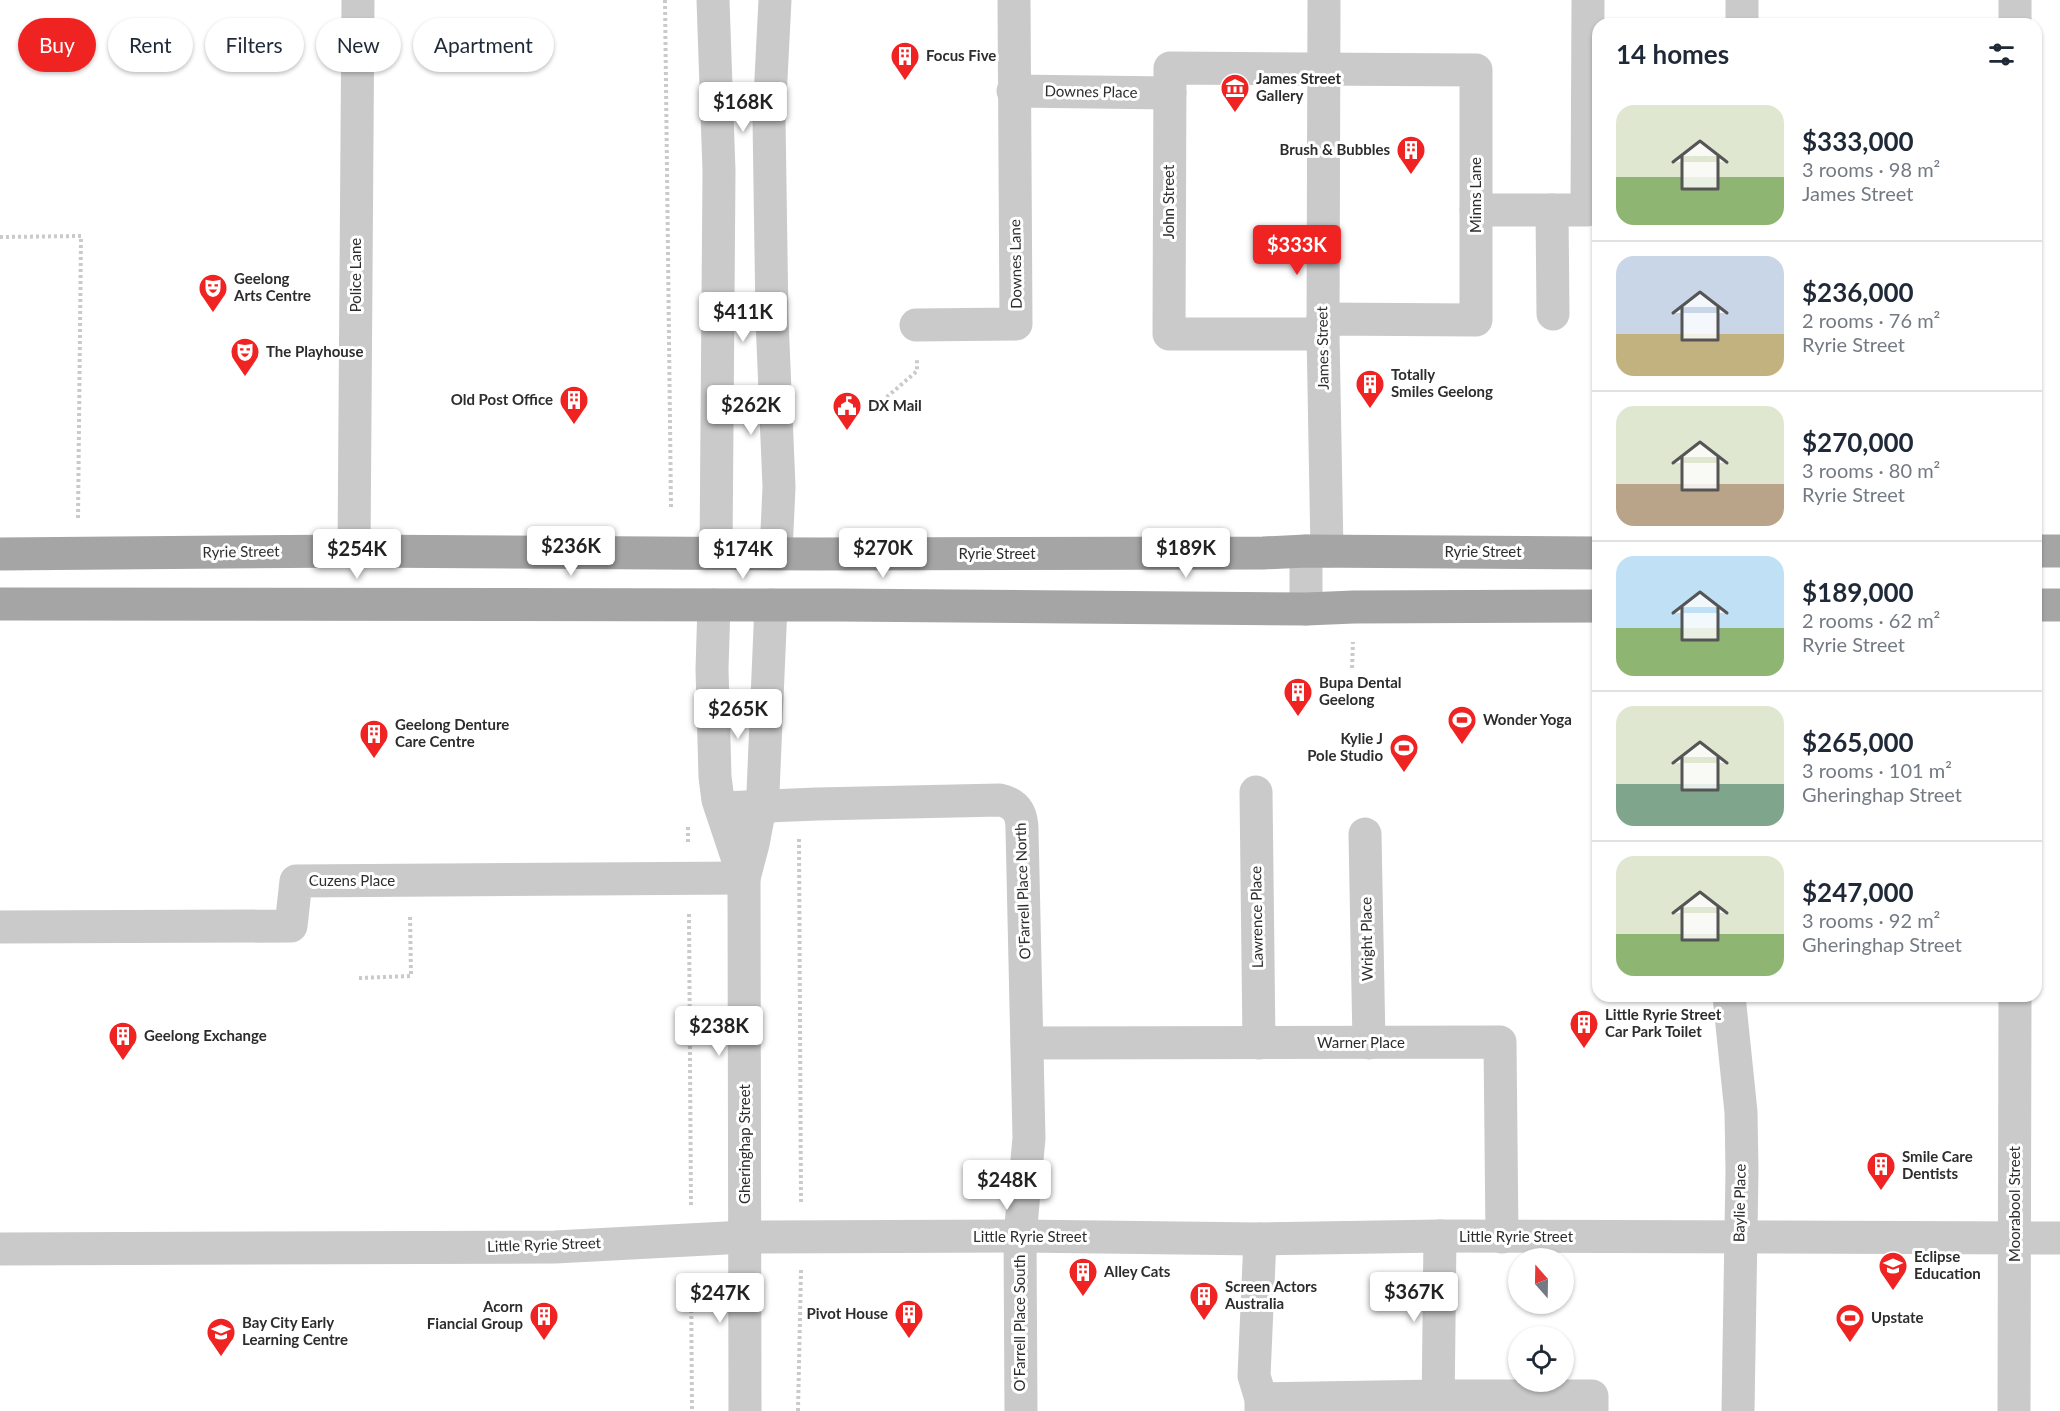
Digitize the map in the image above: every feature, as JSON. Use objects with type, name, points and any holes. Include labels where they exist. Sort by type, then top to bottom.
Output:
[{"type":"main road","name":"Ryrie Street","points":[[0,554],[354,551],[1592,553]]},
{"type":"main road","points":[[2042,551],[2060,551]]},
{"type":"main road","name":"Gheringhap Street","points":[[714,605],[716,553]]},
{"type":"main road","name":"Gheringhap Street","points":[[771,605],[776,553]]},
{"type":"main road","points":[[0,604],[771,605],[1306,609],[1592,606]]},
{"type":"main road","points":[[2042,605],[2060,605]]},
{"type":"street","name":"Police Lane","points":[[354,551],[358,0]]},
{"type":"street","name":"Gheringhap Street","points":[[713,0],[718,171],[716,553]]},
{"type":"street","name":"Gheringhap Street","points":[[776,0],[769,118],[772,319],[779,504],[776,553]]},
{"type":"street","name":"Downes Lane","points":[[916,325],[1016,324],[1014,0]]},
{"type":"street","name":"James Street","points":[[1306,609],[1316,551],[1323,326],[1324,0]]},
{"type":"street","points":[[1476,210],[1587,210],[1588,0]]},
{"type":"street","points":[[1742,0],[1742,18]]},
{"type":"street","points":[[2015,0],[2015,18]]},
{"type":"street","name":"John Street","points":[[1323,69],[1170,68],[1169,334],[1323,326]]},
{"type":"street","name":"Minns Lane","points":[[1323,69],[1476,70],[1476,320],[1323,326]]},
{"type":"street","name":"Downes Place","points":[[1013,91],[1170,93]]},
{"type":"street","points":[[1552,210],[1553,314]]},
{"type":"street","name":"Gheringhap Street","points":[[714,605],[712,652],[715,777],[721,808],[744,878]]},
{"type":"street","name":"Gheringhap Street","points":[[745,1411],[744,878],[761,806],[771,605]]},
{"type":"street","name":"Lawrence Place","points":[[1256,792],[1259,1043]]},
{"type":"street","name":"O'Farrell Place North","points":[[721,808],[1000,800],[1015,806],[1022,823],[1029,1138],[1020,1236]]},
{"type":"street","name":"Wright Place","points":[[1365,834],[1369,1043]]},
{"type":"street","name":"Cuzens Place","points":[[0,927],[291,926],[296,881],[744,878]]},
{"type":"street","name":"Baylie Place","points":[[1731,1002],[1741,1112],[1738,1411]]},
{"type":"street","name":"Moorabool Street","points":[[2014,1411],[2015,1002]]},
{"type":"street","name":"Warner Place","points":[[1027,1043],[1500,1042],[1503,1138],[1502,1237]]},
{"type":"street","name":"O'Farrell Place South","points":[[1020,1236],[1021,1411]]},
{"type":"street","points":[[1438,1403],[1440,1236]]},
{"type":"street","name":"Little Ryrie Street","points":[[0,1249],[555,1247],[745,1237],[2060,1238]]},
{"type":"street","points":[[1260,1239],[1254,1376],[1261,1405],[1438,1403],[1592,1396],[1592,1411]]},
{"type":"path","points":[[665,0],[671,507]]},
{"type":"path","points":[[0,237],[81,236],[79,554]]},
{"type":"path","points":[[873,409],[916,371],[916,325]]},
{"type":"path","points":[[359,978],[411,976],[411,943]]},
{"type":"place","name":"Focus Five","points":[[905,82]]},
{"type":"place","name":"James Street Gallery","points":[[1235,114]]},
{"type":"place","name":"Brush & Bubbles","points":[[1411,176]]},
{"type":"place","name":"Geelong Arts Centre","points":[[213,314]]},
{"type":"place","name":"The Playhouse","points":[[245,378]]},
{"type":"place","name":"Totally Smiles Geelong","points":[[1370,410]]},
{"type":"place","name":"Old Post Office","points":[[574,426]]},
{"type":"place","name":"DX Mail","points":[[847,432]]},
{"type":"place","name":"Bupa Dental Geelong","points":[[1298,718]]},
{"type":"place","name":"Wonder Yoga","points":[[1462,746]]},
{"type":"place","name":"Geelong Denture Care Centre","points":[[374,760]]},
{"type":"place","name":"Kylie J Pole Studio","points":[[1404,774]]},
{"type":"place","name":"Little Ryrie Street Car Park Toilet","points":[[1584,1050]]},
{"type":"place","name":"Geelong Exchange","points":[[123,1062]]},
{"type":"place","name":"Smile Care Dentists","points":[[1881,1192]]},
{"type":"place","name":"Eclipse Education","points":[[1893,1292]]},
{"type":"place","name":"Alley Cats","points":[[1083,1298]]},
{"type":"place","name":"Screen Actors Australia","points":[[1204,1322]]},
{"type":"place","name":"Pivot House","points":[[909,1340]]},
{"type":"place","name":"Acorn Fiancial Group","points":[[544,1342]]},
{"type":"place","name":"Upstate","points":[[1850,1344]]},
{"type":"place","name":"Bay City Early Learning Centre","points":[[221,1358]]}]
